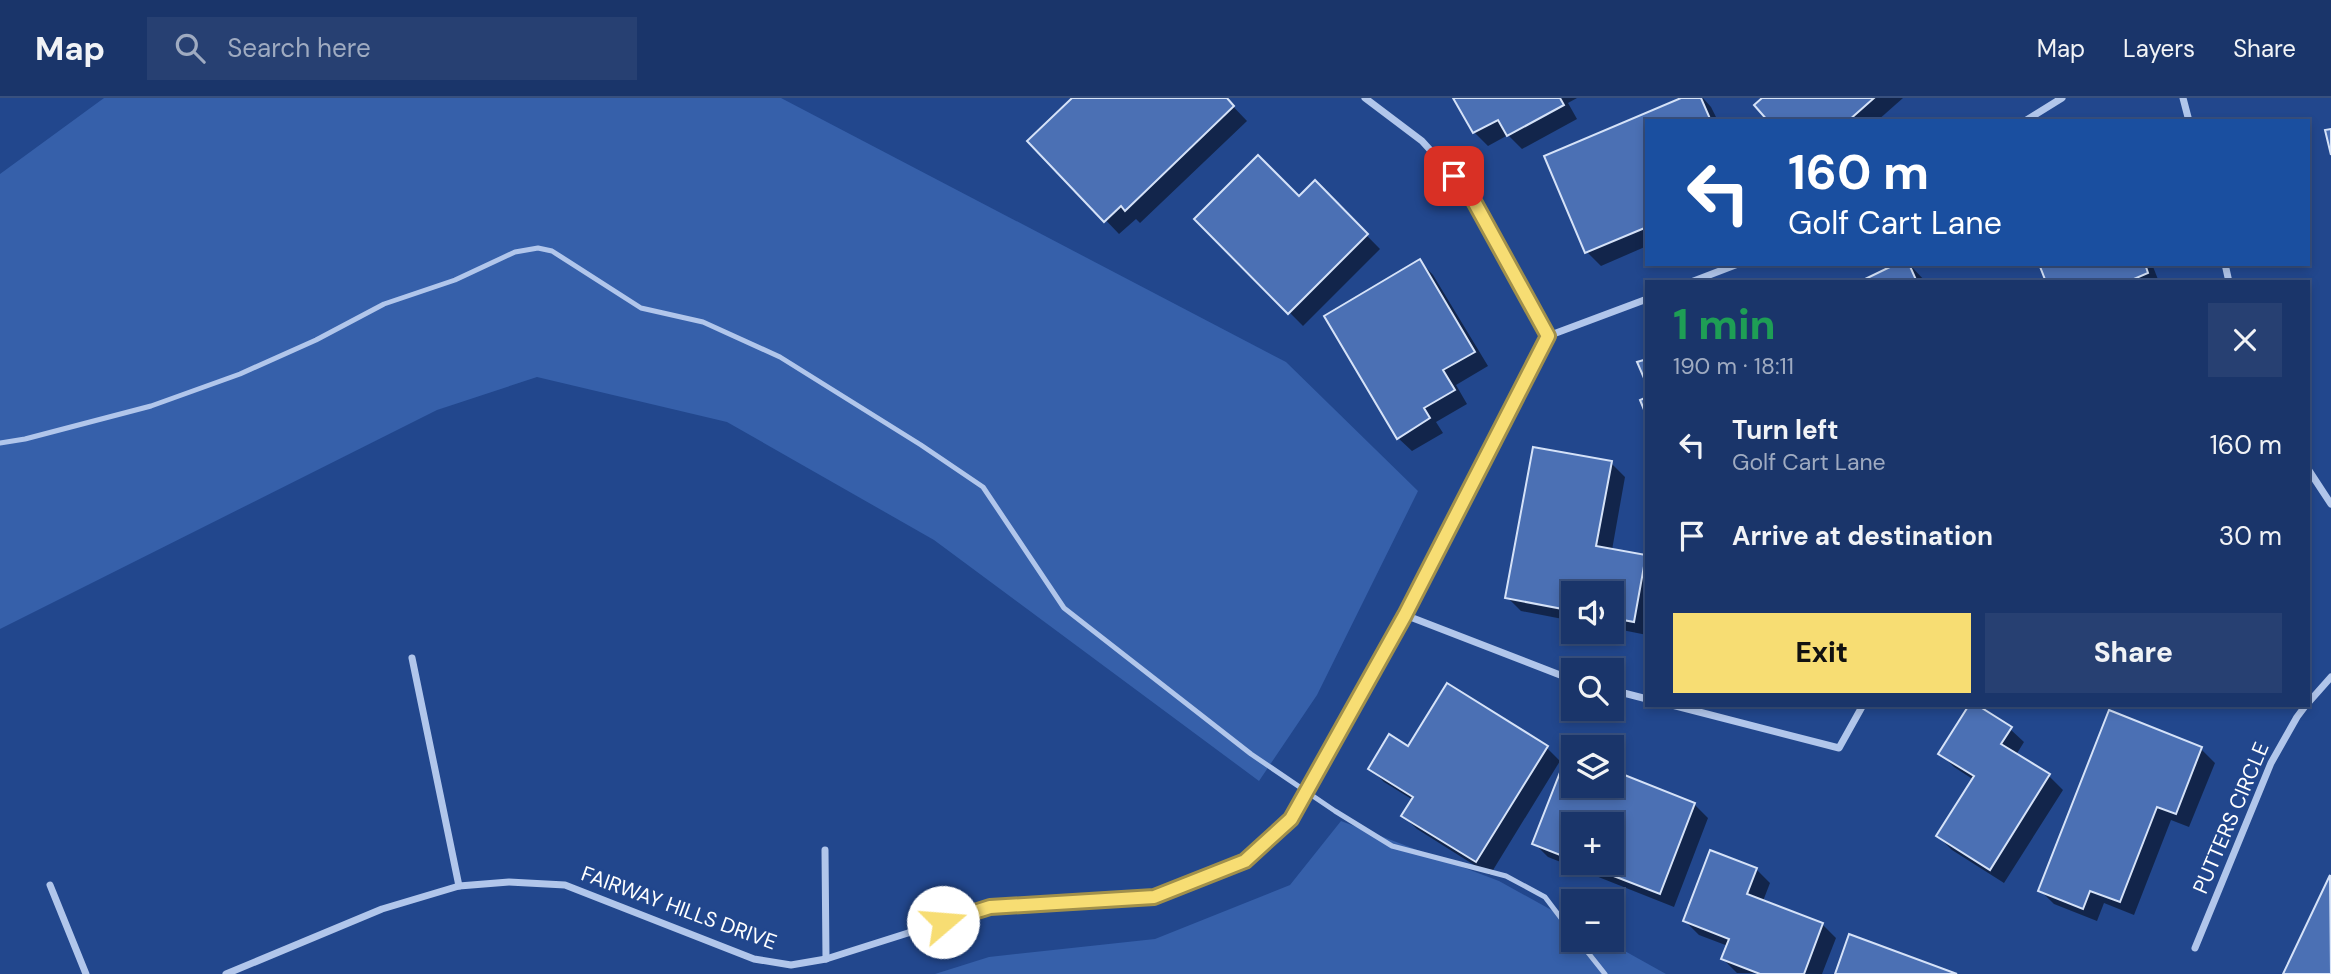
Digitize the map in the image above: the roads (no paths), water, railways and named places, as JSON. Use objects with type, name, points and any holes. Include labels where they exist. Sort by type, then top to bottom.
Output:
[{"type":"street","points":[[1365,98],[1422,141],[1470,194],[1548,336],[1645,300]]},
{"type":"street","points":[[2028,119],[2062,98]]},
{"type":"street","points":[[2183,98],[2188,119]]},
{"type":"street","points":[[1696,280],[1733,266]]},
{"type":"street","name":"FAIRWAY HILLS DRIVE","points":[[226,974],[382,909],[459,887],[509,882],[565,885],[754,959],[791,965],[826,959],[990,907],[1154,897],[1245,861],[1291,819],[1405,615],[1548,336]]},
{"type":"street","points":[[2310,472],[2331,504]]},
{"type":"street","points":[[1405,615],[1561,675]]},
{"type":"street","points":[[412,658],[459,887]]},
{"type":"street","name":"PUTTERS CIRCLE","points":[[2310,701],[2331,677]]},
{"type":"street","points":[[1624,693],[1645,698]]},
{"type":"street","points":[[1680,707],[1839,748],[1862,707]]},
{"type":"street","name":"PUTTERS CIRCLE","points":[[2195,948],[2271,763],[2305,707]]},
{"type":"street","points":[[825,850],[826,959]]},
{"type":"street","points":[[50,885],[86,974]]},
{"type":"lane","points":[[0,443],[151,406],[240,374],[316,340],[384,304],[455,280],[515,251],[538,248],[552,251],[641,308],[703,322],[780,357],[921,445],[983,487],[1064,608],[1241,746],[1306,792],[1392,846],[1506,876],[1545,897],[1561,918]]},
{"type":"lane","points":[[1588,952],[1605,974]]}]
